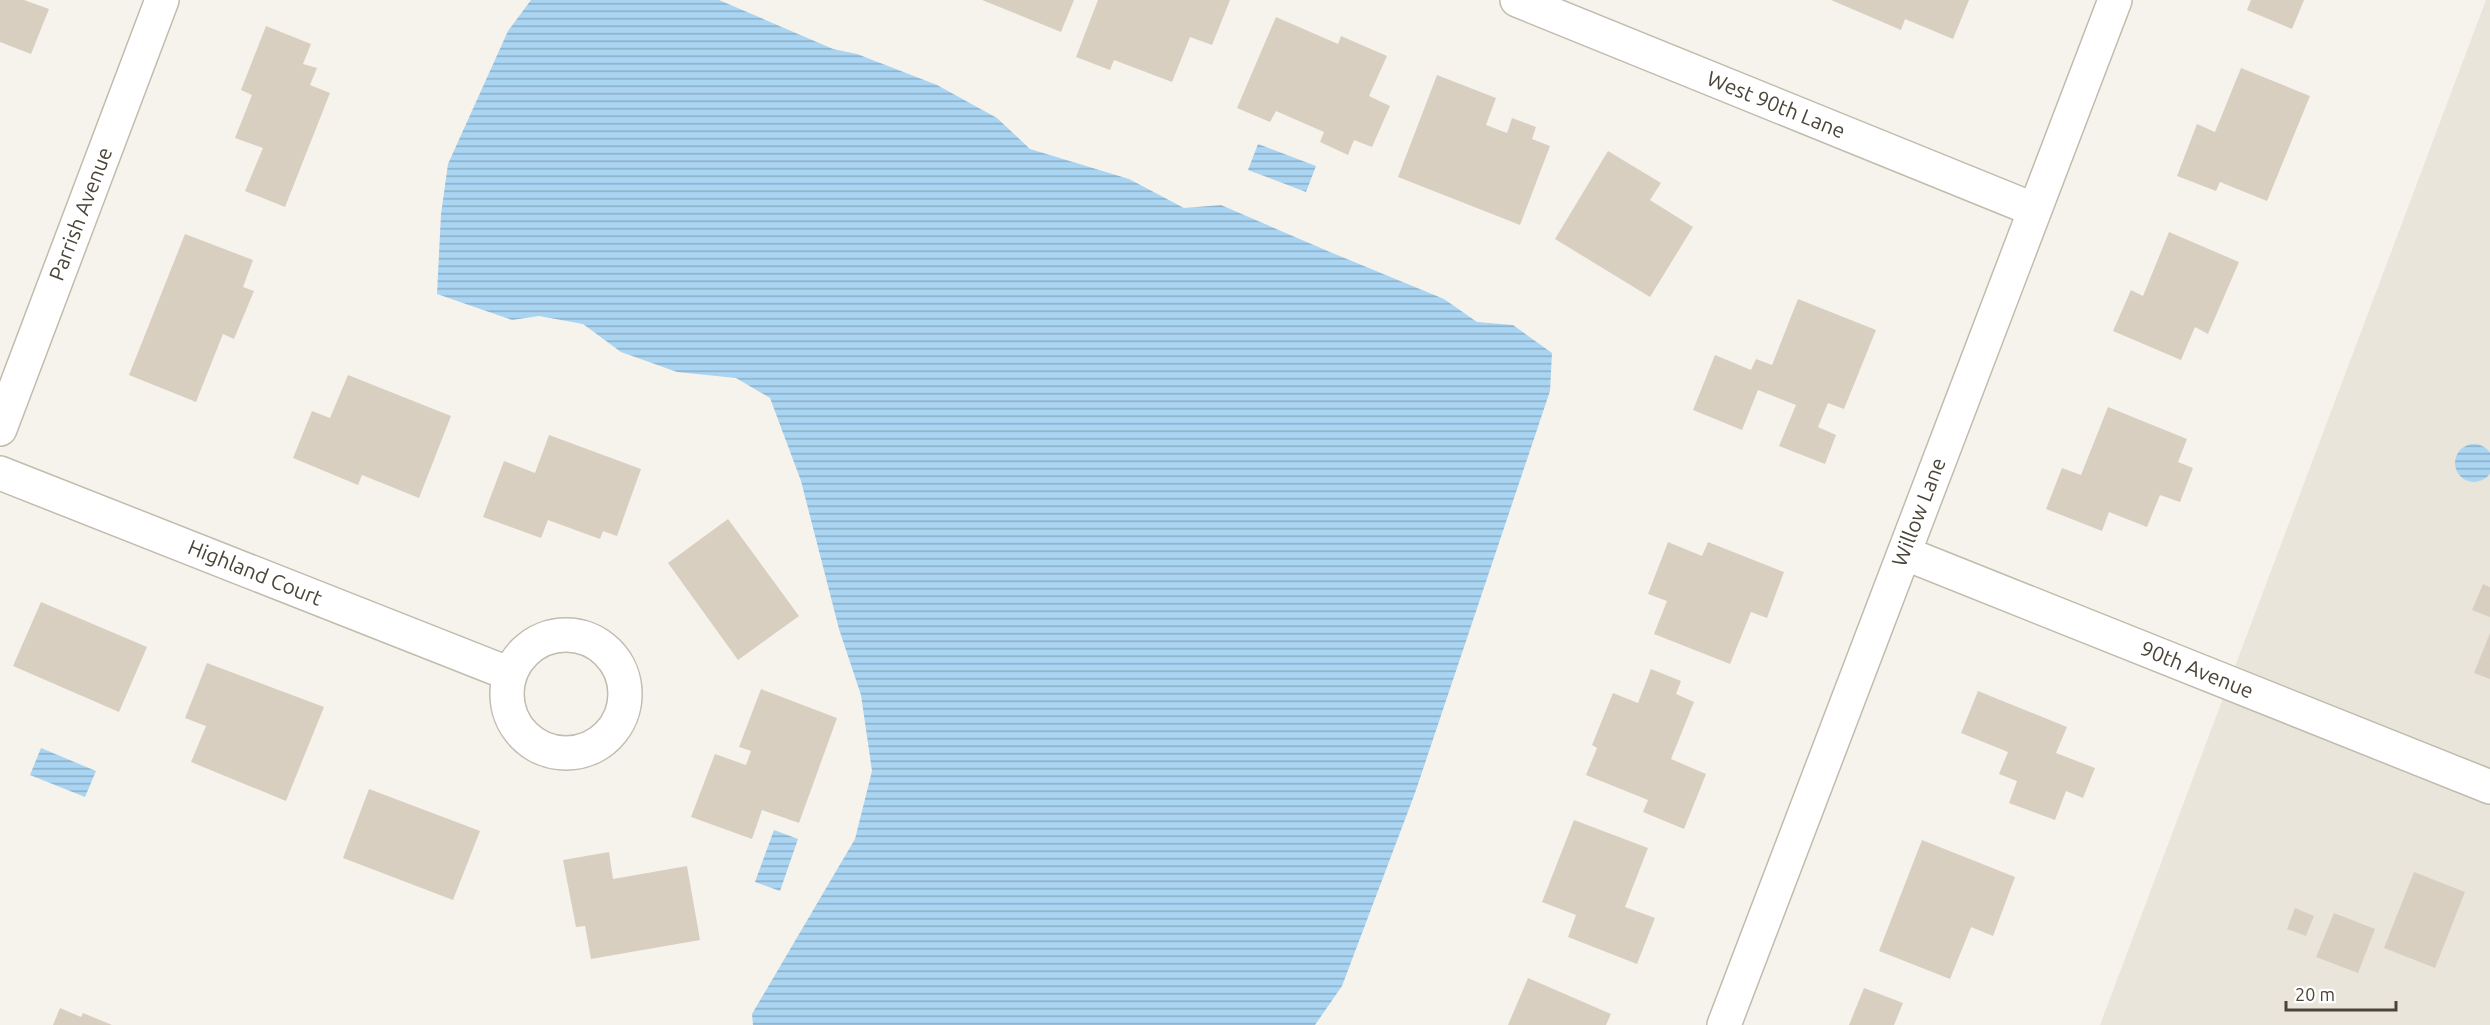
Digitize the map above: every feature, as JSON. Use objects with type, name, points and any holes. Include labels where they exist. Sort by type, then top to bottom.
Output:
[{"type":"street","name":"Parrish Avenue","points":[[0,429],[162,0]]},
{"type":"street","name":"West 90th Lane","points":[[1517,0],[2035,210]]},
{"type":"street","name":"Willow Lane","points":[[1724,1025],[2115,0]]},
{"type":"street","name":"Highland Court","points":[[0,473],[510,674]]},
{"type":"street","name":"90th Avenue","points":[[1904,553],[2490,787]]},
{"type":"shaded area","points":[[2486,0],[2490,0],[2490,1025],[2100,1025]]},
{"type":"water","points":[[531,0],[719,0],[833,49],[857,54],[937,85],[997,118],[1030,149],[1129,179],[1184,208],[1221,205],[1444,299],[1477,322],[1513,325],[1552,353],[1550,391],[1415,793],[1342,986],[1315,1025],[753,1025],[752,1014],[855,839],[872,771],[861,695],[839,629],[801,481],[770,398],[736,378],[677,372],[621,352],[583,324],[539,316],[512,320],[437,294],[441,214],[448,164],[508,31]]},
{"type":"water","points":[[1258,144],[1316,166],[1306,192],[1248,170]]},
{"type":"water","points":[[2474,444],[2487,450],[2493,463],[2487,476],[2474,482],[2461,476],[2455,463],[2461,450]]},
{"type":"water","points":[[41,748],[96,771],[85,797],[30,775]]},
{"type":"water","points":[[774,830],[798,839],[780,891],[755,882]]},
{"type":"building","points":[[0,0],[24,0],[49,9],[31,54],[0,42]]},
{"type":"building","points":[[982,0],[1074,0],[1061,32]]},
{"type":"building","points":[[1098,0],[1230,0],[1212,45],[1190,37],[1172,82],[1114,60],[1110,70],[1076,57]]},
{"type":"building","points":[[1831,0],[1969,0],[1953,39],[1905,19],[1901,30]]},
{"type":"building","points":[[2251,0],[2304,0],[2292,29],[2247,10]]},
{"type":"building","points":[[1276,17],[1338,44],[1341,36],[1387,56],[1369,96],[1390,106],[1372,147],[1354,140],[1348,155],[1320,142],[1324,132],[1276,111],[1270,122],[1237,108]]},
{"type":"building","points":[[266,26],[311,44],[303,64],[317,68],[310,85],[330,93],[285,207],[245,191],[263,148],[235,138],[252,95],[241,90]]},
{"type":"building","points":[[2241,68],[2310,96],[2267,201],[2220,182],[2216,191],[2177,176],[2197,124],[2215,132]]},
{"type":"building","points":[[1437,75],[1496,98],[1486,125],[1507,133],[1512,118],[1536,127],[1532,139],[1550,146],[1520,225],[1398,177]]},
{"type":"building","points":[[1608,151],[1661,183],[1650,200],[1693,227],[1650,297],[1555,239]]},
{"type":"building","points":[[2169,232],[2239,262],[2208,334],[2195,327],[2181,360],[2113,331],[2131,290],[2143,296]]},
{"type":"building","points":[[185,234],[253,260],[243,287],[254,291],[234,339],[223,334],[196,402],[129,375]]},
{"type":"building","points":[[1798,299],[1876,330],[1844,409],[1828,403],[1818,427],[1836,435],[1825,464],[1779,446],[1796,405],[1758,390],[1742,430],[1693,410],[1715,355],[1751,370],[1756,359],[1772,365]]},
{"type":"building","points":[[348,375],[451,416],[419,498],[362,475],[358,485],[293,458],[312,411],[330,418]]},
{"type":"building","points":[[2108,407],[2187,439],[2178,462],[2193,468],[2180,502],[2160,495],[2147,527],[2109,512],[2102,531],[2046,509],[2062,468],[2081,475]]},
{"type":"building","points":[[549,435],[641,469],[617,536],[603,531],[600,539],[548,520],[541,538],[483,517],[504,461],[535,473]]},
{"type":"building","points":[[728,519],[799,616],[738,660],[668,563]]},
{"type":"building","points":[[1668,542],[1702,556],[1708,542],[1784,572],[1767,618],[1751,612],[1730,664],[1654,634],[1667,601],[1648,594]]},
{"type":"building","points":[[2483,584],[2490,587],[2490,617],[2472,610]]},
{"type":"building","points":[[41,602],[147,647],[119,712],[13,666]]},
{"type":"building","points":[[2490,633],[2490,679],[2474,673]]},
{"type":"building","points":[[207,663],[324,707],[286,801],[191,762],[206,726],[185,718]]},
{"type":"building","points":[[1651,669],[1681,681],[1676,694],[1694,702],[1671,759],[1706,774],[1684,829],[1643,812],[1648,800],[1586,775],[1597,748],[1592,745],[1613,693],[1638,703]]},
{"type":"building","points":[[761,689],[837,718],[799,823],[762,810],[752,839],[691,817],[715,754],[746,765],[751,751],[739,747]]},
{"type":"building","points":[[1978,691],[2067,727],[2056,753],[2095,768],[2083,798],[2066,791],[2055,820],[2009,803],[2017,781],[1999,774],[2008,752],[1961,733]]},
{"type":"building","points":[[369,789],[480,831],[453,900],[343,858]]},
{"type":"building","points":[[1574,820],[1648,848],[1625,907],[1655,918],[1637,964],[1568,937],[1576,915],[1542,902]]},
{"type":"building","points":[[1922,840],[2015,877],[1993,936],[1971,927],[1950,979],[1879,951]]},
{"type":"building","points":[[609,852],[613,879],[687,866],[700,940],[591,959],[585,926],[576,927],[563,860]]},
{"type":"building","points":[[2414,872],[2465,892],[2435,968],[2384,948]]},
{"type":"building","points":[[2295,908],[2314,916],[2306,936],[2287,929]]},
{"type":"building","points":[[2334,913],[2375,929],[2358,973],[2316,957]]},
{"type":"building","points":[[1528,978],[1611,1014],[1606,1025],[1508,1025]]},
{"type":"building","points":[[1864,988],[1903,1003],[1894,1025],[1849,1025]]},
{"type":"building","points":[[60,1008],[81,1017],[83,1013],[112,1025],[53,1025]]}]
